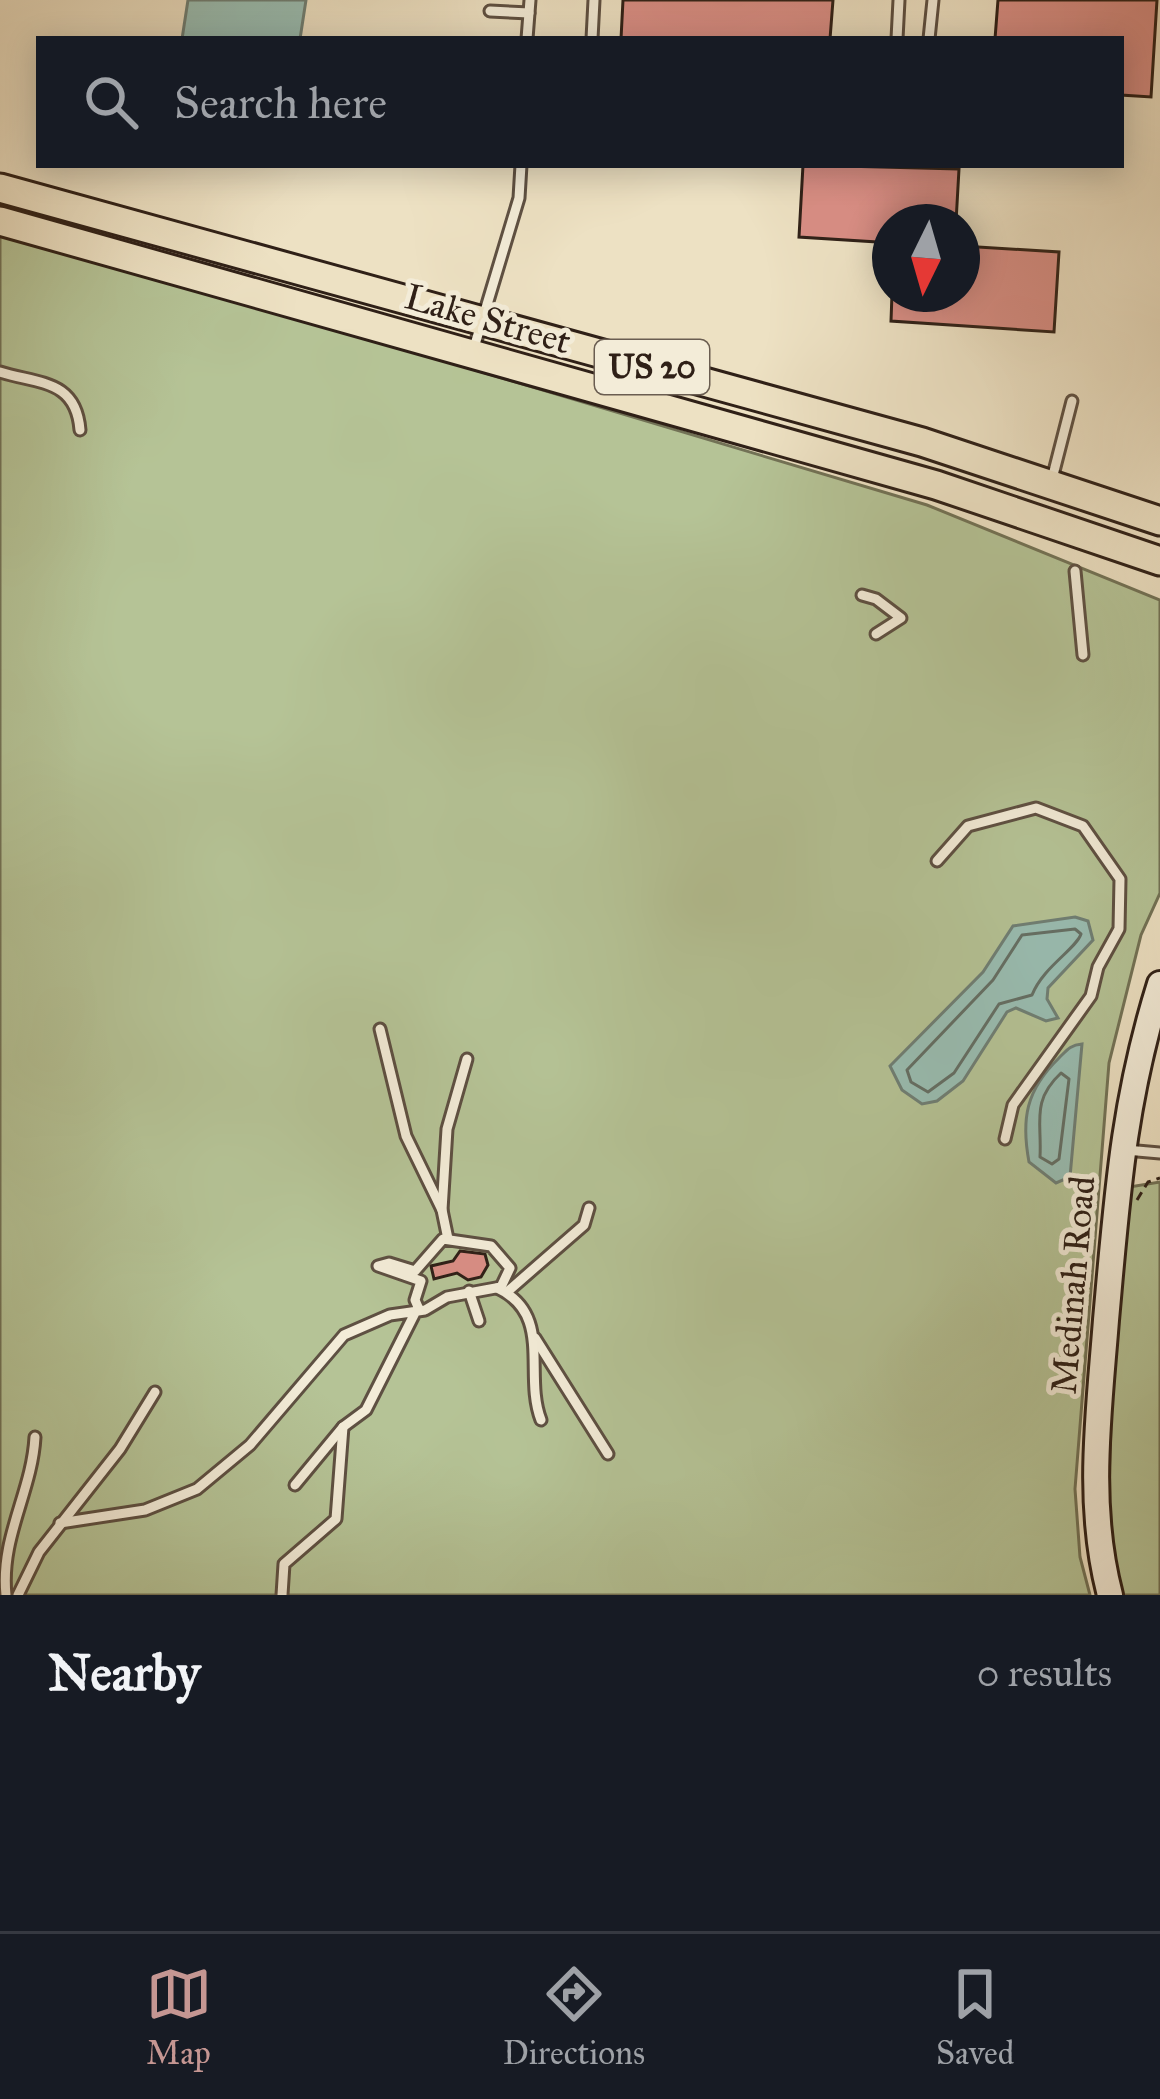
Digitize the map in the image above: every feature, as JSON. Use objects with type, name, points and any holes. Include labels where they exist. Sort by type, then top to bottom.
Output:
[{"type":"main road","name":"Lake Street","points":[[0,188],[922,442],[1160,521]]},
{"type":"main road","name":"Lake Street","points":[[0,221],[936,485],[1160,561]]},
{"type":"main road","name":"Medinah Road","points":[[1110,1595],[1097,1531],[1096,1449],[1126,1103],[1160,984]]},
{"type":"lane","points":[[527,36],[530,0]]},
{"type":"lane","points":[[592,36],[594,0]]},
{"type":"lane","points":[[897,36],[899,0]]},
{"type":"lane","points":[[929,36],[932,0]]},
{"type":"lane","points":[[490,11],[529,14]]},
{"type":"lane","points":[[473,352],[519,198],[521,168]]},
{"type":"lane","points":[[0,371],[53,383],[72,398],[80,430]]},
{"type":"lane","points":[[1051,484],[1072,401]]},
{"type":"lane","points":[[1075,571],[1083,655]]},
{"type":"lane","points":[[862,595],[876,598],[901,618],[876,634]]},
{"type":"lane","points":[[937,861],[968,826],[1036,808],[1083,826],[1120,879],[1119,929],[1098,967],[1091,996],[1012,1105],[1005,1139]]},
{"type":"lane","points":[[380,1029],[406,1136],[442,1210],[448,1239]]},
{"type":"lane","points":[[442,1210],[451,1101],[467,1059]]},
{"type":"lane","points":[[1121,1150],[1160,1153]]},
{"type":"lane","points":[[502,1290],[584,1225],[589,1208]]},
{"type":"lane","points":[[448,1239],[480,1243],[500,1254],[511,1274],[502,1290]]},
{"type":"lane","points":[[448,1239],[415,1271],[389,1263],[378,1267],[422,1281],[415,1300],[425,1310],[470,1291],[502,1290],[521,1303],[535,1339],[608,1454]]},
{"type":"lane","points":[[470,1291],[479,1321]]},
{"type":"lane","points":[[295,1485],[343,1427],[366,1410],[418,1307]]},
{"type":"lane","points":[[60,1523],[145,1510],[196,1489],[250,1445],[344,1335],[418,1307]]},
{"type":"lane","points":[[535,1339],[541,1420]]},
{"type":"lane","points":[[18,1595],[60,1523],[120,1449],[155,1392]]},
{"type":"lane","points":[[282,1595],[284,1564],[336,1520],[343,1427]]},
{"type":"lane","points":[[6,1595],[9,1534],[31,1476],[34,1437]]},
{"type":"path","points":[[1136,1201],[1148,1183],[1160,1178]]},
{"type":"green space","points":[[0,228],[927,505],[1160,600],[1160,893],[1141,935],[1109,1063],[1075,1489],[1080,1557],[1090,1595],[0,1595]]},
{"type":"green space","points":[[1160,1182],[1160,1595],[1123,1595],[1108,1535],[1117,1189]]},
{"type":"water","points":[[188,0],[306,0],[300,36],[182,36]]},
{"type":"water","points":[[1075,917],[1088,921],[1093,940],[1048,988],[1047,999],[1058,1018],[1046,1021],[1016,1008],[1007,1012],[963,1081],[937,1101],[922,1104],[902,1090],[890,1066],[983,972],[1013,926]]},
{"type":"water","points":[[1082,1044],[1070,1177],[1056,1183],[1029,1162],[1026,1119],[1039,1082],[1069,1048]]},
{"type":"building","points":[[623,0],[833,0],[830,36],[621,36]]},
{"type":"building","points":[[998,0],[1157,0],[1151,97],[1124,95],[1124,36],[995,36]]},
{"type":"building","points":[[803,168],[959,169],[957,204],[872,204],[872,242],[799,237]]},
{"type":"building","points":[[980,247],[1059,252],[1054,332],[891,321],[891,312],[980,312]]},
{"type":"building","points":[[460,1251],[485,1254],[488,1265],[481,1277],[468,1280],[457,1273],[434,1279],[431,1266],[453,1261]]}]
